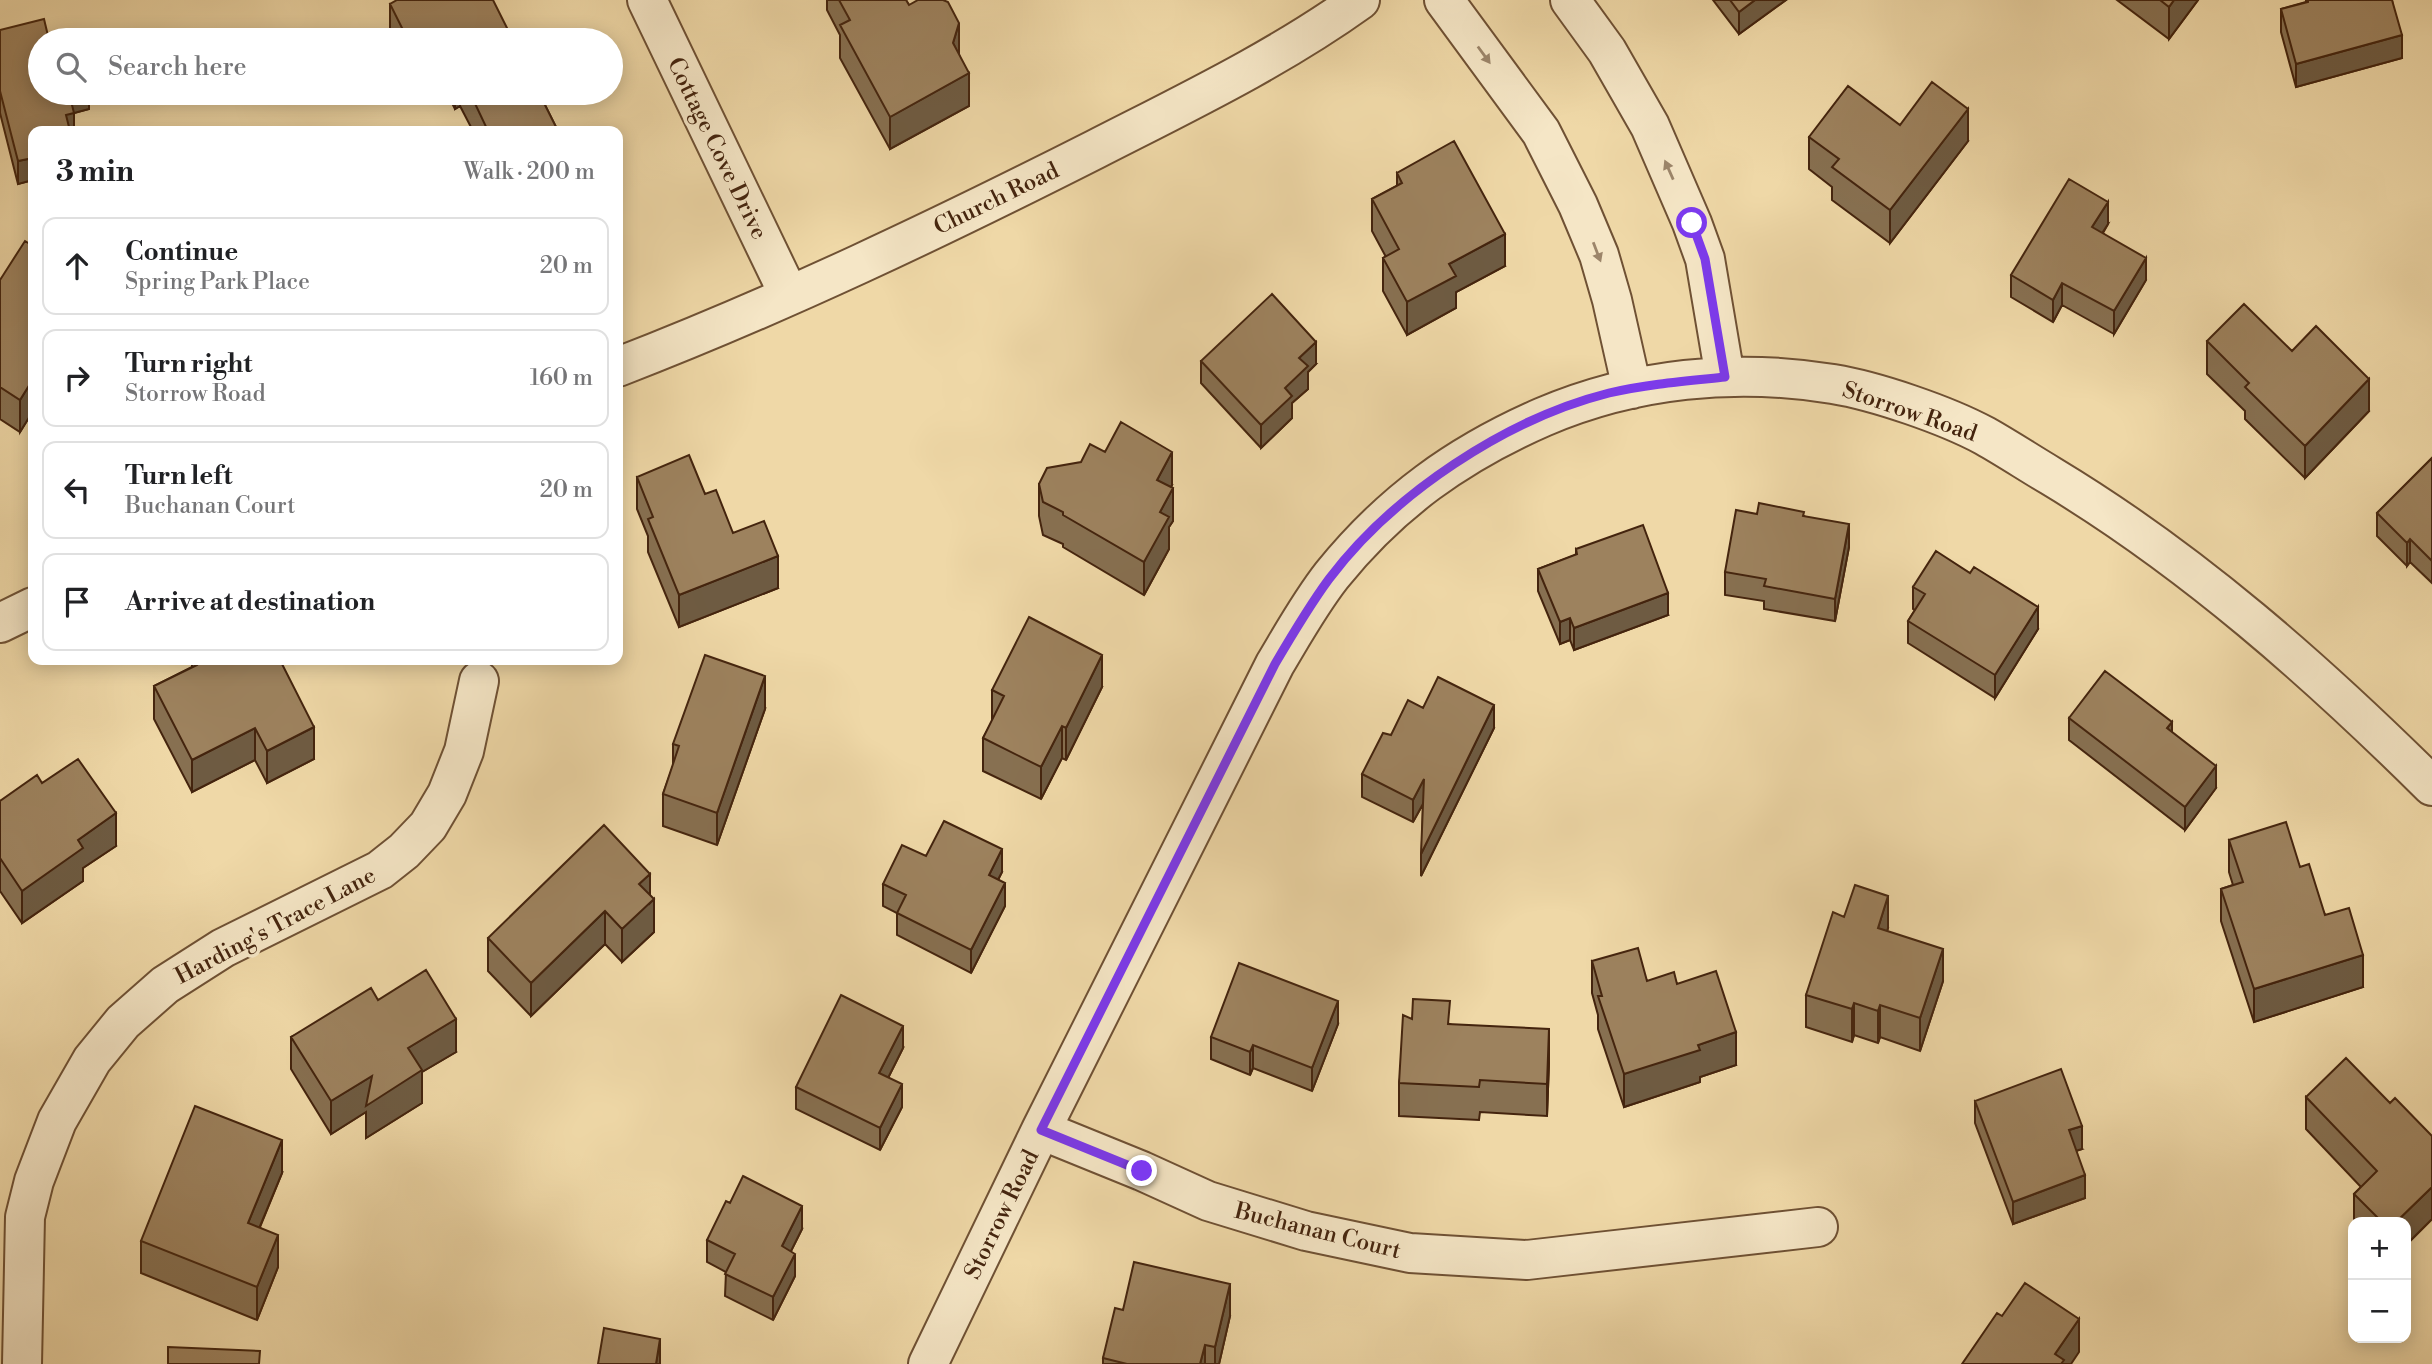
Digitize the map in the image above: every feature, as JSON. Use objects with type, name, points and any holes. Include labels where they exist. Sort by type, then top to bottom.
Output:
[{"type":"street","name":"Cottage Cove Drive","points":[[647,0],[789,296]]},
{"type":"street","name":"Church Road","points":[[623,365],[789,296],[986,205],[1225,83],[1280,52],[1360,0]]},
{"type":"street","points":[[1444,0],[1541,132],[1578,205],[1603,266],[1633,389]]},
{"type":"street","points":[[1570,0],[1607,51],[1650,127],[1692,223],[1705,259],[1725,377]]},
{"type":"street","name":"Storrow Road","points":[[928,1364],[1041,1130],[1275,664],[1303,617],[1330,577],[1365,538],[1427,482],[1501,435],[1564,408],[1608,393],[1646,385],[1755,375],[1835,384],[1896,402],[1984,435],[2094,502],[2185,567],[2282,645],[2432,786]]},
{"type":"street","points":[[0,622],[28,609]]},
{"type":"street","name":"Harding's Trace Lane","points":[[22,1364],[12,1228],[25,1217],[34,1181],[57,1121],[92,1060],[123,1022],[165,985],[223,948],[380,870],[404,851],[428,826],[447,794],[464,751],[479,681]]},
{"type":"street","name":"Buchanan Court","points":[[1041,1130],[1208,1201],[1306,1231],[1410,1253],[1527,1260],[1818,1227]]},
{"type":"building","points":[[397,0],[493,0],[507,28],[402,28],[390,4]]},
{"type":"building","points":[[839,0],[906,0],[909,5],[918,0],[948,2],[959,23],[953,43],[969,73],[890,117],[840,25],[850,20]]},
{"type":"building","points":[[1730,0],[1755,0],[1739,12]]},
{"type":"building","points":[[2160,0],[2174,0],[2169,7]]},
{"type":"building","points":[[2308,0],[2392,0],[2402,35],[2296,64],[2281,9]]},
{"type":"building","points":[[44,19],[46,28],[28,28],[28,105],[72,105],[74,113],[66,115],[69,126],[28,126],[28,159],[18,161],[0,91],[0,30]]},
{"type":"building","points":[[1932,82],[1968,109],[1890,210],[1832,167],[1839,159],[1809,137],[1848,86],[1900,125]]},
{"type":"building","points":[[476,105],[545,105],[556,126],[486,126]]},
{"type":"building","points":[[1454,141],[1505,234],[1449,264],[1456,276],[1407,302],[1383,258],[1399,249],[1372,199],[1402,183],[1397,173]]},
{"type":"building","points":[[2069,179],[2108,202],[2092,227],[2146,258],[2114,311],[2062,283],[2053,300],[2011,275]]},
{"type":"building","points":[[25,241],[28,243],[28,387],[20,400],[0,387],[0,280]]},
{"type":"building","points":[[1272,294],[1316,342],[1299,358],[1308,366],[1285,388],[1292,396],[1261,425],[1201,361]]},
{"type":"building","points":[[2244,304],[2292,351],[2316,326],[2369,379],[2305,446],[2245,387],[2249,383],[2207,341]]},
{"type":"building","points":[[1121,422],[1172,452],[1157,480],[1173,488],[1160,512],[1169,517],[1144,562],[1043,502],[1039,484],[1047,468],[1081,462],[1090,444],[1105,452]]},
{"type":"building","points":[[689,455],[705,494],[716,490],[733,533],[764,521],[778,556],[679,595],[648,519],[653,517],[637,477]]},
{"type":"building","points":[[2432,458],[2432,561],[2410,539],[2407,543],[2377,513]]},
{"type":"building","points":[[1759,503],[1804,512],[1803,516],[1849,524],[1835,599],[1764,586],[1766,579],[1725,572],[1736,510],[1757,514]]},
{"type":"building","points":[[1643,525],[1668,593],[1574,628],[1570,618],[1560,622],[1538,569],[1577,554],[1576,549]]},
{"type":"building","points":[[1936,551],[1970,573],[1974,567],[2038,607],[1995,675],[1908,621],[1925,594],[1913,587]]},
{"type":"building","points":[[1029,617],[1102,655],[1066,728],[1062,726],[1041,767],[983,738],[1004,696],[992,690]]},
{"type":"building","points":[[705,655],[765,676],[717,813],[663,794],[679,746],[673,744]]},
{"type":"building","points":[[197,665],[283,665],[314,727],[267,751],[255,728],[192,760],[154,686]]},
{"type":"building","points":[[2105,671],[2172,722],[2167,728],[2216,766],[2185,807],[2069,718]]},
{"type":"building","points":[[1438,677],[1494,705],[1421,854],[1424,779],[1413,800],[1362,774],[1383,733],[1391,735],[1408,700],[1423,708]]},
{"type":"building","points":[[78,759],[116,813],[78,840],[83,848],[22,891],[0,858],[0,801],[37,775],[42,783]]},
{"type":"building","points":[[944,821],[1002,849],[989,875],[1005,883],[971,950],[897,913],[906,895],[883,884],[902,845],[926,856]]},
{"type":"building","points":[[2286,822],[2300,867],[2309,864],[2325,915],[2349,908],[2363,955],[2254,989],[2221,889],[2243,882],[2229,840]]},
{"type":"building","points":[[604,825],[650,874],[639,884],[654,899],[622,929],[605,911],[531,983],[488,938]]},
{"type":"building","points":[[1855,885],[1888,896],[1878,928],[1943,949],[1920,1018],[1880,1005],[1878,1011],[1854,1003],[1852,1009],[1806,995],[1833,912],[1844,917]]},
{"type":"building","points":[[1638,948],[1647,981],[1674,972],[1677,984],[1716,971],[1736,1032],[1698,1045],[1700,1050],[1624,1074],[1598,996],[1602,996],[1592,961]]},
{"type":"building","points":[[1239,963],[1338,1001],[1312,1068],[1253,1045],[1250,1052],[1211,1037]]},
{"type":"building","points":[[426,970],[456,1019],[408,1048],[422,1070],[366,1106],[372,1076],[331,1101],[291,1037],[371,988],[378,1000]]},
{"type":"building","points":[[841,995],[903,1026],[879,1073],[902,1084],[880,1128],[796,1087]]},
{"type":"building","points":[[1413,999],[1450,1001],[1448,1024],[1549,1029],[1547,1084],[1480,1080],[1479,1087],[1399,1083],[1403,1015],[1412,1019]]},
{"type":"building","points":[[2346,1058],[2390,1103],[2395,1098],[2432,1136],[2432,1187],[2401,1217],[2377,1217],[2354,1194],[2377,1171],[2306,1097]]},
{"type":"building","points":[[2061,1069],[2082,1126],[2069,1130],[2085,1175],[2013,1202],[1975,1101]]},
{"type":"building","points":[[195,1106],[282,1140],[248,1223],[278,1235],[257,1287],[141,1241]]},
{"type":"building","points":[[743,1176],[802,1206],[782,1246],[795,1254],[773,1297],[725,1274],[735,1254],[707,1240],[726,1201],[730,1203]]},
{"type":"building","points":[[1134,1262],[1230,1284],[1215,1347],[1205,1345],[1200,1364],[1127,1364],[1103,1358],[1115,1308],[1123,1310]]},
{"type":"building","points":[[2025,1283],[2079,1319],[2055,1354],[2064,1360],[2061,1364],[1962,1364],[1997,1313],[2002,1316]]},
{"type":"building","points":[[604,1328],[660,1339],[656,1364],[598,1364]]},
{"type":"building","points":[[168,1347],[260,1351],[259,1364],[168,1364]]},
{"type":"route","points":[[1142,1171],[1041,1130],[1275,664],[1330,577],[1365,538],[1427,482],[1453,463],[1501,435],[1564,408],[1608,393],[1646,385],[1725,377],[1705,259],[1692,223]]}]
